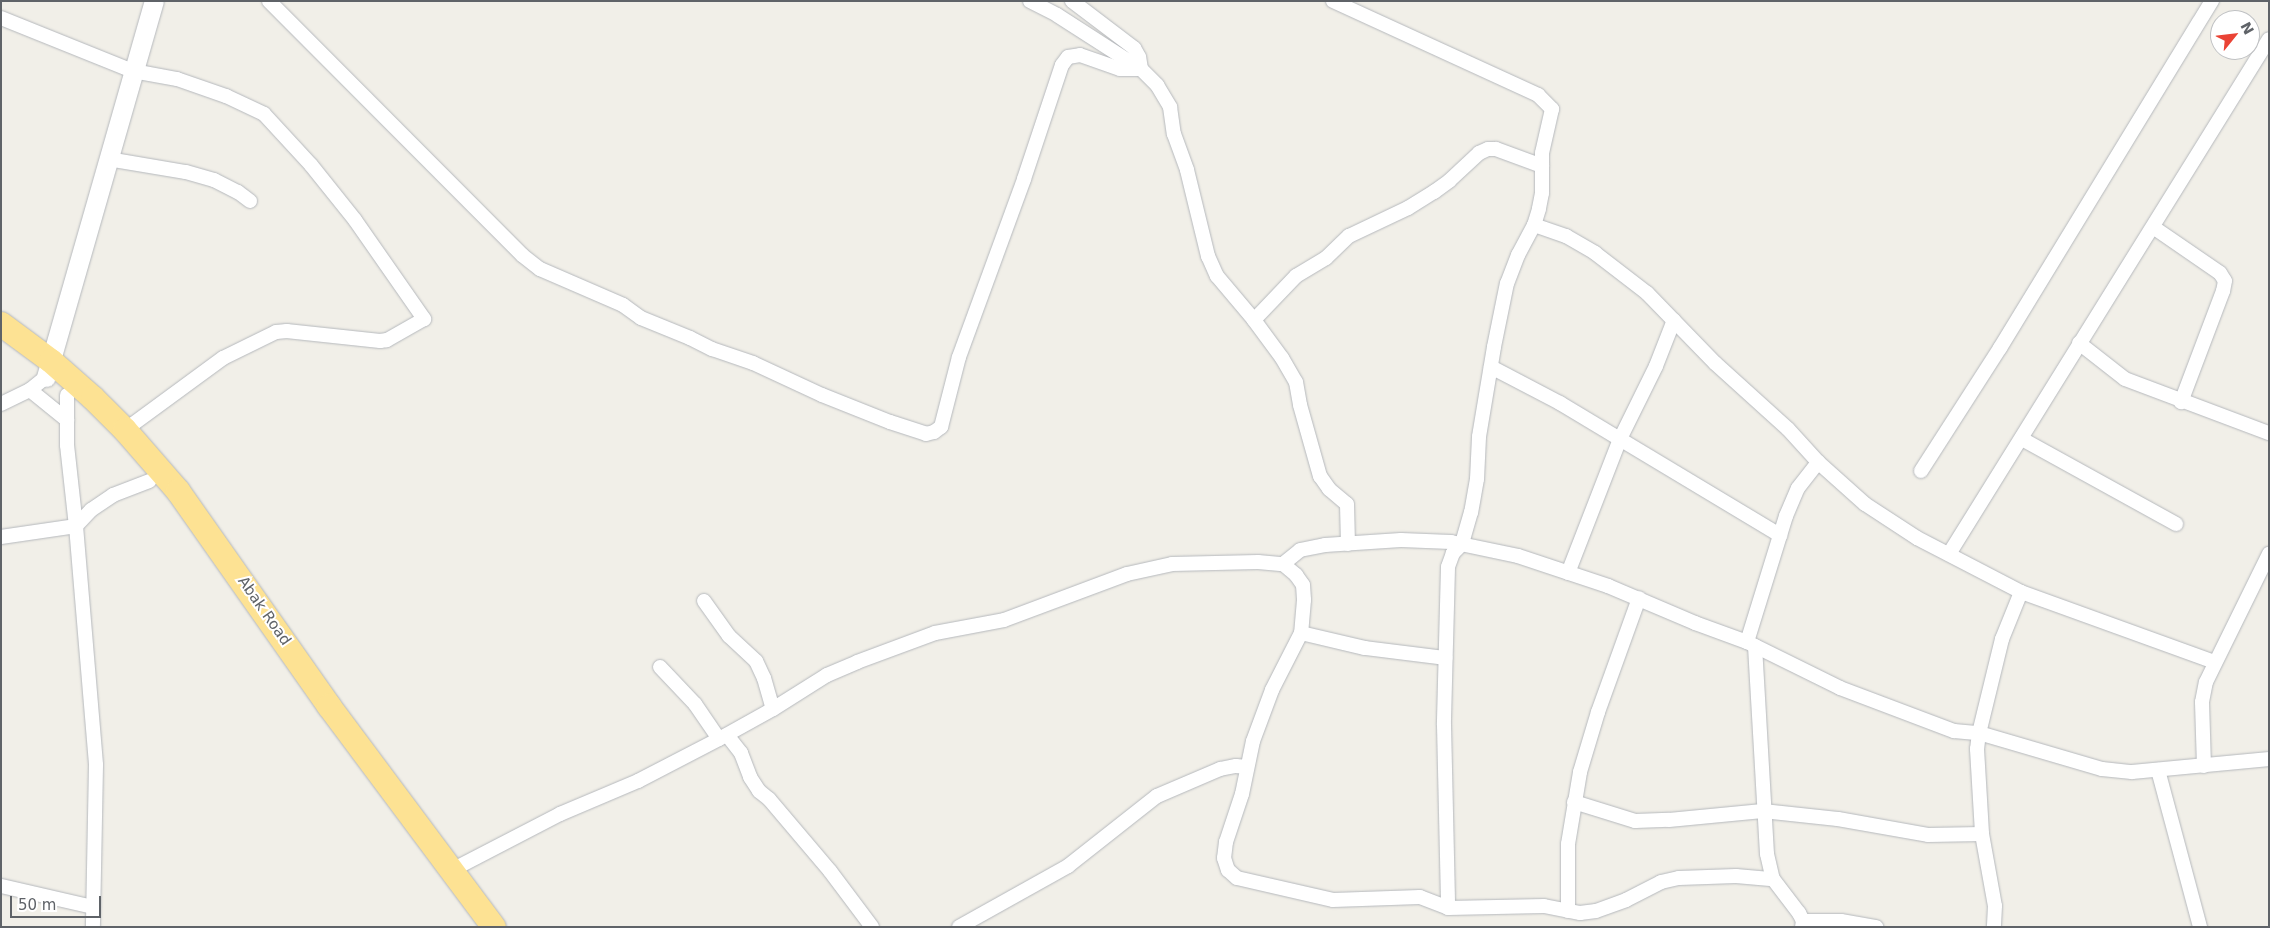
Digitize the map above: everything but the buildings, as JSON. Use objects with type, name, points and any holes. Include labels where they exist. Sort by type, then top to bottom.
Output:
[{"type":"highway","name":"Abak Road","points":[[1,324],[42,376],[125,430],[197,515],[329,706],[494,927]]},
{"type":"highway","name":"Abak Road","points":[[1,344],[67,395],[125,452],[149,481],[195,540],[390,815],[477,927]]},
{"type":"street","points":[[1,404],[42,376],[154,1]]},
{"type":"street","points":[[269,1],[522,255],[540,269],[623,305],[641,318],[690,338],[712,350],[752,363],[822,395],[926,434],[941,428],[959,358],[1024,180],[1062,65],[1068,57],[1080,55],[1120,70],[1141,69]]},
{"type":"street","points":[[1030,1],[1141,69],[1157,85],[1170,107],[1174,134],[1187,170],[1208,256],[1217,276],[1254,320],[1282,358],[1296,382],[1300,405],[1320,476],[1329,490],[1348,504],[1348,544]]},
{"type":"street","points":[[1072,1],[1134,48],[1139,57],[1141,69]]},
{"type":"street","points":[[1333,1],[1545,100],[1552,109],[1542,153],[1542,193],[1534,225],[1518,255],[1507,284],[1490,367],[1479,438],[1477,479],[1471,512],[1462,544],[1453,553],[1448,567],[1444,725],[1448,908]]},
{"type":"street","points":[[1921,472],[2000,348],[2212,1]]},
{"type":"street","points":[[1,18],[133,71],[177,79],[226,96],[264,114],[311,166],[355,220],[424,319],[387,340],[380,341],[287,331],[276,332],[223,358],[125,430]]},
{"type":"street","points":[[1949,554],[2022,439],[2079,343],[2267,47]]},
{"type":"street","points":[[1254,320],[1296,276],[1326,258],[1349,236],[1408,208],[1434,192],[1449,181],[1479,153],[1488,148],[1496,149],[1542,166]]},
{"type":"street","points":[[108,159],[186,172],[214,180],[238,192],[250,202]]},
{"type":"street","points":[[1534,225],[1566,236],[1596,253],[1647,292],[1714,363],[1788,430],[1818,462],[1865,504],[1900,528],[2021,592],[2214,662]]},
{"type":"street","points":[[2153,227],[2220,273],[2224,281],[2223,291],[2181,402]]},
{"type":"street","points":[[1568,573],[1620,439],[1656,366],[1674,320]]},
{"type":"street","points":[[2079,343],[2125,379],[2181,402],[2269,433]]},
{"type":"street","points":[[1490,367],[1560,403],[1780,535]]},
{"type":"street","points":[[42,376],[67,420]]},
{"type":"street","points":[[67,395],[67,445],[76,526],[96,766],[93,927]]},
{"type":"street","points":[[2022,439],[2176,524]]},
{"type":"street","points":[[1818,462],[1798,488],[1780,535],[1751,644],[1763,811],[1768,854],[1773,879],[1802,924],[1841,920],[1876,927]]},
{"type":"street","points":[[1,537],[76,526],[91,510],[113,495],[149,481]]},
{"type":"street","points":[[1283,564],[1300,550],[1348,544],[1432,540],[1462,544],[1518,556],[1639,598],[1695,623],[1751,644],[1840,688],[1954,732],[1978,733],[2102,769],[2132,772],[2269,759]]},
{"type":"street","points":[[2204,766],[2202,702],[2206,682],[2214,662],[2229,639],[2269,554]]},
{"type":"street","points":[[452,870],[560,814],[638,781],[773,709],[827,675],[857,662],[935,633],[1004,620],[1127,574],[1172,564],[1258,562],[1283,564],[1296,575],[1303,585],[1301,633],[1272,690],[1253,741],[1242,794],[1226,842],[1224,858],[1228,870],[1237,878],[1333,900],[1420,897],[1448,908],[1544,906],[1580,913],[1596,911],[1626,900],[1661,882],[1679,878],[1736,876],[1773,879]]},
{"type":"street","points":[[1994,927],[1995,906],[1982,834],[1978,779],[1978,733],[2002,639],[2021,592]]},
{"type":"street","points":[[1568,911],[1568,844],[1580,772],[1598,712],[1639,598]]},
{"type":"street","points":[[704,601],[729,636],[756,661],[764,678],[773,709]]},
{"type":"street","points":[[1301,633],[1365,648],[1445,658]]},
{"type":"street","points":[[660,667],[723,737],[741,753],[750,777],[759,792],[769,799],[830,871],[872,927]]},
{"type":"street","points":[[959,927],[1068,866],[1157,796],[1220,769],[1236,766],[1247,767]]},
{"type":"street","points":[[2158,770],[2200,927]]},
{"type":"street","points":[[1574,802],[1635,821],[1670,820],[1763,811],[1838,819],[1928,835],[1982,834]]},
{"type":"street","points":[[1,886],[93,908]]}]
